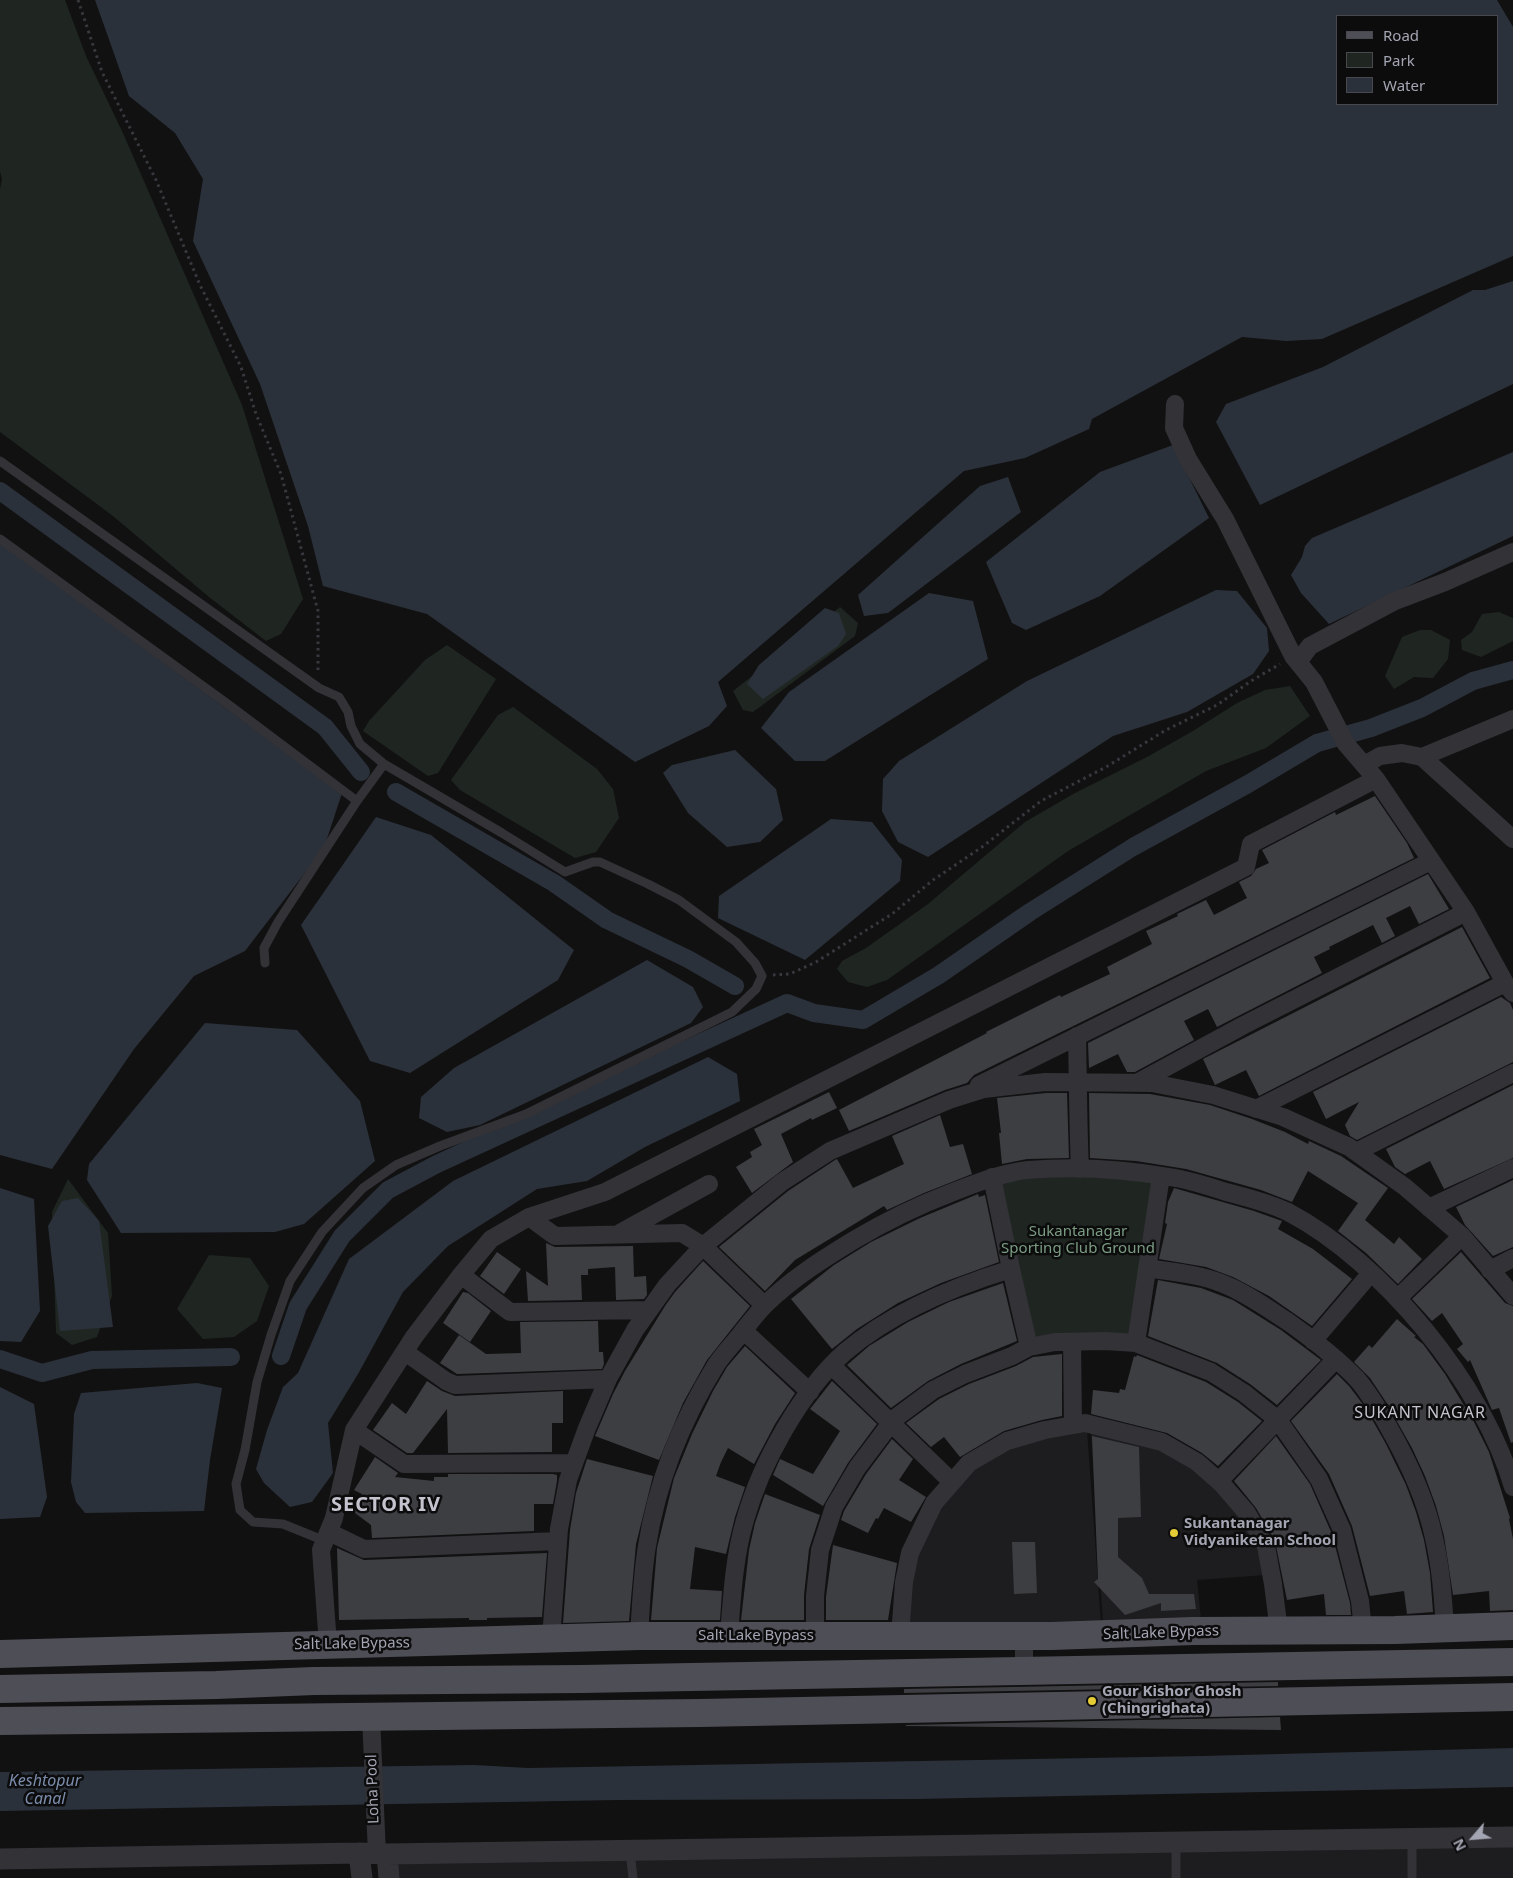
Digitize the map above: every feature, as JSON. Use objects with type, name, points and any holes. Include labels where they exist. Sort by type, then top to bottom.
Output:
[{"type":"main road","name":"Salt Lake Bypass","points":[[0,1654],[640,1636],[1024,1636],[1513,1626]]},
{"type":"main road","points":[[0,1689],[216,1685],[314,1681],[592,1679],[1513,1662]]},
{"type":"main road","points":[[0,1721],[700,1713],[1512,1697]]},
{"type":"street","points":[[1175,404],[1174,428],[1188,459],[1225,519],[1296,659],[1314,682],[1346,744],[1376,779],[1466,912],[1509,988],[1256,1109]]},
{"type":"street","points":[[1296,659],[1310,646],[1395,601],[1445,582],[1513,552]]},
{"type":"street","points":[[1422,757],[1513,719]]},
{"type":"street","points":[[1364,765],[1380,756],[1402,753],[1422,757],[1513,840]]},
{"type":"street","points":[[328,1644],[321,1550],[334,1518],[354,1430],[405,1352],[461,1274],[491,1239],[528,1217],[605,1192],[1246,867],[1251,844],[1376,779]]},
{"type":"street","points":[[550,1639],[558,1541],[568,1480],[574,1463],[608,1378],[635,1330],[667,1285],[703,1246],[782,1182],[830,1151],[949,1100],[1431,861]]},
{"type":"street","points":[[1137,1083],[1244,1025],[1466,912]]},
{"type":"street","points":[[1078,1036],[1080,1169]]},
{"type":"street","points":[[1356,1152],[1513,1073]]},
{"type":"street","points":[[949,1100],[984,1089],[1045,1082],[1137,1083],[1213,1095],[1283,1117],[1349,1147],[1405,1187],[1462,1236],[1513,1296]]},
{"type":"street","points":[[1429,1208],[1513,1168]]},
{"type":"street","points":[[640,1636],[646,1547],[657,1497],[683,1427],[717,1363],[764,1305],[813,1265],[874,1228],[919,1205],[992,1177],[1026,1170],[1103,1169],[1173,1177],[1244,1196],[1287,1212],[1330,1240],[1398,1298],[1455,1370],[1485,1421],[1508,1470],[1513,1488]]},
{"type":"street","points":[[1136,1344],[1161,1176]]},
{"type":"street","points":[[992,1177],[1029,1347]]},
{"type":"street","points":[[618,1235],[709,1184]]},
{"type":"street","points":[[528,1217],[555,1236],[682,1233],[703,1246],[764,1305]]},
{"type":"street","points":[[1398,1298],[1462,1236]]},
{"type":"street","points":[[1490,1270],[1513,1258]]},
{"type":"street","points":[[1147,1268],[1186,1274],[1222,1283],[1265,1306],[1314,1341],[1357,1380],[1376,1406],[1401,1449],[1421,1494],[1434,1537],[1440,1570],[1445,1628]]},
{"type":"street","points":[[729,1636],[735,1569],[744,1520],[768,1461],[783,1432],[810,1392],[845,1352],[887,1322],[931,1298],[977,1279],[1011,1269]]},
{"type":"street","points":[[1314,1341],[1370,1273]]},
{"type":"street","points":[[461,1274],[510,1312],[649,1310]]},
{"type":"street","points":[[744,1330],[810,1392]]},
{"type":"street","points":[[815,1636],[815,1596],[820,1550],[834,1507],[857,1468],[894,1419],[934,1390],[965,1374],[1012,1356],[1029,1347],[1055,1342],[1105,1341],[1136,1344],[1173,1356],[1211,1372],[1244,1393],[1278,1420],[1319,1479],[1342,1530],[1354,1570],[1363,1630]]},
{"type":"street","points":[[1072,1342],[1073,1425]]},
{"type":"street","points":[[405,1352],[446,1382],[455,1385],[608,1378]]},
{"type":"street","points":[[1219,1481],[1336,1359]]},
{"type":"street","points":[[832,1366],[952,1482]]},
{"type":"street","points":[[900,1636],[904,1582],[910,1553],[934,1503],[952,1482],[969,1463],[1007,1441],[1045,1430],[1085,1423],[1162,1442],[1197,1462],[1219,1481],[1247,1513],[1266,1546],[1279,1631]]},
{"type":"street","points":[[354,1430],[404,1464],[574,1463]]},
{"type":"street","points":[[327,1536],[364,1550],[558,1541]]},
{"type":"street","points":[[1024,1636],[1024,1670]]},
{"type":"street","name":"Loha Pool","points":[[371,1716],[374,1854]]},
{"type":"street","points":[[0,1859],[1513,1836]]},
{"type":"street","points":[[362,1878],[374,1854]]},
{"type":"street","points":[[374,1854],[389,1878]]},
{"type":"lane","points":[[0,461],[319,688],[339,697],[348,712],[351,726],[360,744],[384,764],[565,872],[593,862],[600,862],[679,900],[736,942],[755,963],[762,976],[756,989],[732,1012],[526,1114],[440,1146],[396,1165],[363,1188],[322,1232],[290,1281],[271,1335],[256,1382],[245,1450],[236,1484],[240,1510],[246,1518],[253,1522],[283,1524],[327,1536]]},
{"type":"lane","points":[[0,539],[229,705],[357,801]]},
{"type":"lane","points":[[265,963],[264,948],[278,922],[357,801],[384,764]]},
{"type":"lane","points":[[1412,1838],[1412,1878]]},
{"type":"lane","points":[[1176,1842],[1176,1878]]},
{"type":"lane","points":[[630,1850],[633,1878]]},
{"type":"path","points":[[78,0],[102,72],[156,180],[200,285],[241,367],[256,414],[281,474],[318,611],[317,653],[319,688]]},
{"type":"path","points":[[762,976],[790,974],[816,962],[892,914],[933,880],[982,847],[1041,801],[1106,767],[1166,730],[1217,705],[1251,681],[1296,659]]},
{"type":"shaded area","points":[[1087,1430],[1101,1624],[904,1627],[915,1547],[935,1506],[970,1466],[1009,1444]]},
{"type":"shaded area","name":"Sukantanagar Vidyaniketan School","points":[[1091,1432],[1161,1449],[1196,1470],[1217,1489],[1243,1521],[1259,1546],[1266,1575],[1197,1580],[1201,1619],[1103,1624]]},
{"type":"shaded area","points":[[1513,1847],[1513,1878],[394,1878],[392,1861]]},
{"type":"green space","points":[[0,0],[65,0],[86,56],[122,131],[242,405],[303,599],[281,634],[266,641],[209,597],[113,516],[0,432],[0,189],[2,179],[0,171]]},
{"type":"green space","points":[[840,607],[858,623],[855,636],[753,712],[743,710],[733,691]]},
{"type":"green space","points":[[1499,612],[1513,618],[1513,641],[1481,657],[1462,650],[1461,640],[1472,632],[1482,614]]},
{"type":"green space","points":[[1420,630],[1431,630],[1450,640],[1448,659],[1433,678],[1414,677],[1394,689],[1385,676],[1402,637]]},
{"type":"green space","points":[[447,645],[496,679],[438,773],[428,776],[363,731],[369,721],[425,660]]},
{"type":"green space","points":[[1290,686],[1310,716],[1266,748],[1206,771],[1068,851],[887,980],[867,987],[848,982],[837,969],[842,961],[866,948],[928,904],[1025,822],[1075,793],[1147,757],[1237,703],[1265,690]]},
{"type":"green space","points":[[513,707],[597,769],[613,789],[619,818],[596,852],[575,858],[460,790],[451,780],[498,715]]},
{"type":"green space","name":"Sukantanagar Sporting Club Ground","points":[[1085,1175],[1153,1180],[1129,1338],[1033,1341],[1000,1183]]},
{"type":"green space","points":[[68,1179],[108,1233],[112,1296],[97,1337],[72,1345],[56,1333],[52,1212]]},
{"type":"green space","points":[[209,1255],[250,1258],[269,1286],[257,1321],[234,1337],[203,1339],[177,1309]]},
{"type":"water","points":[[95,0],[1497,0],[1513,27],[1513,256],[1322,339],[1286,341],[1242,337],[1092,419],[1089,429],[1025,458],[964,471],[718,682],[727,706],[709,726],[635,762],[427,614],[323,586],[308,526],[260,384],[193,241],[203,179],[175,133],[129,96]]},
{"type":"water","points":[[1513,281],[1513,384],[1260,505],[1216,422],[1226,404],[1323,367],[1473,290],[1485,290]]},
{"type":"water","points":[[1173,445],[1209,518],[1100,596],[1026,630],[1012,623],[986,562],[1100,472]]},
{"type":"water","points":[[1513,452],[1513,536],[1329,624],[1301,593],[1291,575],[1302,557],[1305,546],[1312,538]]},
{"type":"water","points":[[1008,477],[1021,512],[888,613],[864,616],[858,595],[980,486]]},
{"type":"water","points":[[0,543],[342,793],[324,848],[245,951],[194,976],[134,1049],[52,1169],[0,1155]]},
{"type":"water","points":[[1216,590],[1237,591],[1267,628],[1269,651],[1253,674],[1187,712],[1113,736],[928,857],[898,842],[882,811],[883,779],[899,761],[1027,681]]},
{"type":"water","points":[[929,593],[973,601],[988,659],[825,761],[795,761],[761,728],[789,692]]},
{"type":"water","points":[[825,608],[839,613],[846,634],[838,646],[763,699],[747,684],[759,665]]},
{"type":"water","points":[[735,750],[776,789],[783,820],[760,842],[727,847],[688,813],[663,773],[672,765]]},
{"type":"water","points":[[376,817],[431,835],[574,950],[558,980],[410,1073],[370,1061],[301,925]]},
{"type":"water","points":[[831,819],[872,822],[902,860],[900,881],[805,960],[718,918],[719,896]]},
{"type":"water","points":[[647,960],[693,987],[703,1007],[691,1023],[480,1125],[447,1132],[419,1118],[421,1097],[454,1068]]},
{"type":"water","points":[[205,1023],[297,1030],[360,1101],[375,1161],[304,1224],[275,1232],[121,1233],[87,1180],[89,1164]]},
{"type":"water","points":[[708,1057],[737,1074],[740,1101],[645,1147],[587,1181],[537,1189],[448,1246],[403,1292],[358,1374],[328,1423],[333,1473],[312,1502],[290,1507],[264,1483],[256,1469],[267,1430],[283,1387],[298,1373],[349,1259],[453,1181]]},
{"type":"water","points":[[0,1188],[34,1199],[40,1311],[21,1342],[0,1341]]},
{"type":"water","points":[[78,1198],[99,1221],[113,1327],[60,1331],[48,1226],[62,1201]]},
{"type":"water","points":[[197,1383],[222,1388],[204,1511],[85,1513],[76,1502],[71,1482],[74,1414],[81,1393]]},
{"type":"water","points":[[0,1387],[34,1404],[47,1497],[40,1517],[0,1519]]},
{"type":"water","name":"Keshtopur Canal","points":[[1513,1748],[1513,1787],[916,1799],[618,1800],[0,1811],[0,1772],[474,1765],[528,1768],[1202,1756]]},
{"type":"building","points":[[1375,796],[1407,843],[1414,858],[974,1075],[967,1083],[945,1090],[849,1131],[839,1110],[986,1032],[1060,995],[1061,997],[1110,974],[1107,967],[1152,944],[1146,931],[1178,916],[1177,914],[1206,900],[1214,915],[1247,898],[1239,882],[1251,876],[1256,869],[1269,863],[1262,850],[1335,812],[1336,815]]},
{"type":"building","points":[[1428,874],[1449,909],[1419,924],[1410,906],[1386,918],[1395,936],[1382,943],[1373,925],[1329,947],[1330,949],[1314,957],[1322,973],[1217,1027],[1208,1009],[1184,1021],[1194,1040],[1135,1072],[1127,1072],[1118,1054],[1089,1068],[1088,1043]]},
{"type":"building","points":[[1462,927],[1490,978],[1259,1096],[1246,1070],[1215,1085],[1203,1059]]},
{"type":"building","points":[[1501,997],[1510,1003],[1513,1010],[1513,1062],[1357,1140],[1350,1136],[1345,1125],[1359,1102],[1326,1119],[1313,1092]]},
{"type":"building","points":[[1513,1085],[1513,1158],[1444,1189],[1430,1161],[1405,1174],[1395,1167],[1386,1149]]},
{"type":"building","points":[[829,1092],[837,1108],[812,1120],[811,1118],[781,1134],[793,1162],[752,1193],[736,1167],[752,1157],[750,1152],[762,1145],[754,1129]]},
{"type":"building","points":[[1067,1093],[1069,1158],[1027,1159],[1002,1164],[997,1098]]},
{"type":"building","points":[[1089,1093],[1150,1094],[1210,1105],[1285,1132],[1308,1144],[1309,1141],[1341,1156],[1388,1188],[1365,1220],[1394,1244],[1399,1237],[1422,1259],[1398,1284],[1366,1253],[1338,1231],[1358,1203],[1308,1171],[1292,1202],[1261,1190],[1186,1169],[1136,1161],[1090,1158]]},
{"type":"building","points":[[940,1115],[950,1147],[963,1144],[972,1174],[887,1210],[884,1206],[795,1260],[765,1291],[719,1247],[788,1191],[837,1159],[853,1188],[904,1164],[892,1136]]},
{"type":"building","points":[[1513,1180],[1513,1247],[1493,1256],[1465,1225],[1456,1207]]},
{"type":"building","points":[[1174,1188],[1282,1221],[1278,1229],[1313,1249],[1352,1279],[1312,1326],[1269,1296],[1233,1277],[1206,1267],[1159,1259],[1167,1224],[1165,1223],[1168,1202]]},
{"type":"building","points":[[978,1194],[979,1197],[985,1195],[999,1262],[941,1283],[898,1303],[857,1329],[832,1349],[791,1299],[834,1265],[871,1242],[920,1218]]},
{"type":"building","points":[[546,1243],[555,1247],[633,1246],[634,1277],[646,1276],[647,1295],[644,1299],[616,1300],[615,1267],[588,1269],[588,1275],[581,1275],[582,1300],[528,1301],[526,1271],[548,1286]]},
{"type":"building","points":[[497,1252],[521,1269],[504,1294],[480,1276]]},
{"type":"building","points":[[1461,1252],[1505,1303],[1513,1306],[1513,1442],[1511,1443],[1499,1408],[1492,1410],[1470,1360],[1468,1362],[1457,1349],[1463,1344],[1442,1313],[1432,1321],[1412,1299]]},
{"type":"building","points":[[703,1261],[750,1306],[707,1360],[683,1403],[659,1460],[595,1436],[625,1371],[665,1306]]},
{"type":"building","points":[[1158,1280],[1201,1288],[1233,1300],[1281,1330],[1321,1360],[1277,1405],[1250,1384],[1217,1363],[1148,1336]]},
{"type":"building","points":[[1003,1283],[1017,1341],[961,1364],[928,1381],[891,1408],[847,1365],[869,1346],[908,1322],[949,1302]]},
{"type":"building","points":[[463,1292],[468,1293],[491,1311],[470,1342],[443,1323]]},
{"type":"building","points":[[1397,1319],[1423,1344],[1445,1374],[1474,1422],[1489,1452],[1510,1518],[1513,1539],[1513,1610],[1490,1611],[1489,1591],[1453,1595],[1444,1536],[1425,1476],[1412,1448],[1386,1402],[1370,1378],[1354,1362],[1369,1345],[1372,1348]]},
{"type":"building","points":[[598,1321],[599,1352],[603,1352],[604,1364],[602,1369],[457,1374],[440,1363],[459,1335],[486,1354],[521,1353],[520,1322]]},
{"type":"building","points":[[745,1346],[795,1393],[775,1424],[754,1464],[728,1448],[716,1476],[745,1487],[726,1554],[695,1547],[690,1589],[722,1591],[720,1620],[651,1620],[657,1548],[674,1478],[692,1434],[713,1391],[727,1367]]},
{"type":"building","points":[[1062,1354],[1062,1416],[1004,1431],[960,1457],[944,1437],[931,1447],[906,1423],[939,1399],[969,1384],[1016,1366],[1033,1357]]},
{"type":"building","points":[[1137,1355],[1206,1382],[1238,1402],[1262,1421],[1218,1466],[1202,1453],[1167,1433],[1091,1414],[1093,1390],[1119,1393],[1120,1389],[1125,1390],[1134,1356],[1136,1357]]},
{"type":"building","points":[[1337,1374],[1365,1407],[1406,1485],[1424,1540],[1430,1573],[1433,1612],[1407,1614],[1404,1591],[1370,1596],[1352,1526],[1329,1474],[1291,1421]]},
{"type":"building","points":[[427,1381],[442,1391],[455,1396],[563,1391],[563,1423],[552,1423],[552,1452],[448,1453],[447,1409],[413,1453],[407,1453],[373,1430],[392,1403],[406,1414]]},
{"type":"building","points":[[832,1381],[877,1424],[848,1463],[823,1506],[773,1475],[780,1459],[813,1474],[840,1431],[810,1409]]},
{"type":"building","points":[[1092,1436],[1139,1447],[1141,1517],[1118,1518],[1118,1557],[1142,1578],[1149,1594],[1194,1594],[1196,1609],[1161,1611],[1161,1603],[1125,1615],[1094,1582],[1098,1579]]},
{"type":"building","points":[[1276,1436],[1310,1484],[1332,1534],[1350,1603],[1351,1615],[1326,1615],[1324,1594],[1287,1600],[1275,1541],[1256,1508],[1234,1481]]},
{"type":"building","points":[[892,1439],[913,1459],[899,1480],[926,1497],[911,1522],[884,1508],[868,1533],[841,1520],[844,1511],[866,1474]]},
{"type":"building","points":[[375,1457],[398,1473],[395,1477],[434,1481],[434,1477],[448,1477],[448,1474],[557,1475],[553,1504],[534,1504],[534,1531],[372,1538],[371,1525],[351,1510],[362,1494],[354,1490]]},
{"type":"building","points":[[587,1459],[653,1476],[636,1544],[629,1621],[563,1623],[570,1530],[576,1493]]},
{"type":"building","points":[[765,1494],[820,1515],[809,1549],[804,1595],[804,1620],[741,1620],[749,1550],[755,1523]]},
{"type":"building","points":[[1012,1542],[1035,1542],[1037,1593],[1014,1594]]},
{"type":"building","points":[[833,1545],[897,1563],[888,1620],[826,1620],[826,1597]]},
{"type":"building","points":[[337,1548],[364,1560],[547,1553],[542,1617],[487,1618],[487,1620],[469,1620],[469,1618],[339,1620]]},
{"type":"building","points":[[1278,1682],[1278,1686],[904,1693],[904,1689]]},
{"type":"building","points":[[1280,1717],[1281,1730],[906,1726],[906,1725]]},
{"type":"waterway","points":[[0,491],[325,727],[361,772]]},
{"type":"waterway","points":[[281,1356],[298,1306],[342,1236],[388,1190],[437,1164],[787,1003],[814,1013],[863,1020],[939,975],[1030,912],[1133,847],[1248,784],[1317,743],[1371,728],[1422,708],[1473,681],[1513,670]]},
{"type":"waterway","points":[[396,792],[554,883],[607,920],[688,959],[735,986]]},
{"type":"waterway","points":[[0,1359],[42,1373],[92,1360],[231,1357]]},
{"type":"place","name":"Sukantanagar Vidyaniketan School","points":[[1174,1533]]},
{"type":"place","name":"Gour Kishor Ghosh (Chingrighata)","points":[[1092,1701]]},
{"type":"district","name":"SUKANT NAGAR","points":[[1420,1413]]},
{"type":"district","name":"SECTOR IV","points":[[386,1505]]}]
